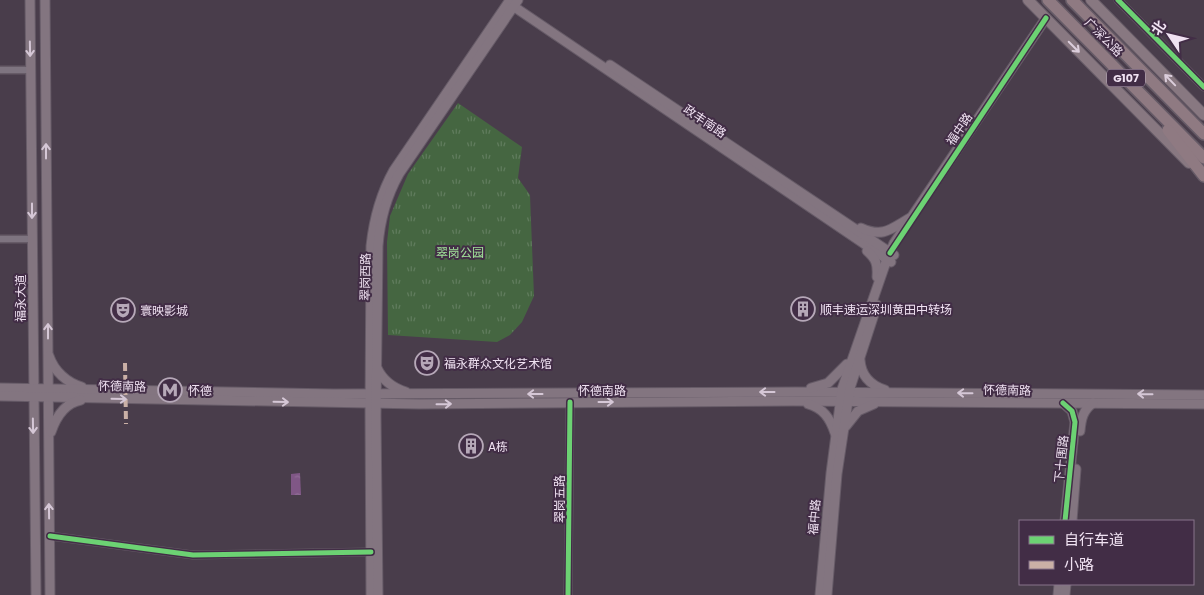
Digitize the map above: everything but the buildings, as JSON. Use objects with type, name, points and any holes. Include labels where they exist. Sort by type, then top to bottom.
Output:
[{"type":"highway","name":"广深公路","points":[[1048,0],[1204,158]]},
{"type":"highway","name":"广深公路","points":[[1072,0],[1204,134]]},
{"type":"highway","points":[[1139,91],[1204,177]]},
{"type":"highway","points":[[1167,96],[1204,125]]},
{"type":"main road","name":"福永大道","points":[[30,0],[36,595]]},
{"type":"main road","points":[[45,0],[50,595]]},
{"type":"main road","points":[[1028,0],[1204,177]]},
{"type":"main road","points":[[1091,0],[1204,115]]},
{"type":"main road","name":"政丰南路","points":[[512,2],[812,209],[890,257]]},
{"type":"main road","name":"政丰南路","points":[[512,2],[838,218],[890,257]]},
{"type":"main road","name":"翠岗西路","points":[[371,595],[373,399],[376,366],[380,224],[387,198],[399,174],[512,2]]},
{"type":"main road","name":"翠岗西路","points":[[378,595],[373,399],[371,246],[373,223],[384,188],[394,170],[512,2]]},
{"type":"main road","name":"福中路","points":[[827,595],[840,433],[845,397],[875,292],[890,257],[912,216],[1048,20]]},
{"type":"main road","name":"福中路","points":[[855,358],[890,257],[1048,20]]},
{"type":"main road","points":[[812,209],[820,219],[864,248],[875,258],[878,264],[875,292]]},
{"type":"main road","points":[[838,218],[871,233],[880,233],[912,216]]},
{"type":"main road","points":[[48,350],[52,364],[61,375],[89,394]]},
{"type":"main road","points":[[794,397],[828,383],[855,358],[867,380],[877,387],[897,392]]},
{"type":"main road","points":[[376,366],[380,375],[388,384],[416,395]]},
{"type":"main road","name":"怀德南路","points":[[0,388],[33,393]]},
{"type":"main road","name":"怀德南路","points":[[845,397],[897,392],[1204,395]]},
{"type":"main road","name":"怀德南路","points":[[0,396],[48,393],[570,402],[794,397]]},
{"type":"main road","points":[[49,442],[51,431],[61,412],[71,403],[89,394]]},
{"type":"main road","name":"怀德南路","points":[[373,399],[416,395],[845,397],[889,401],[1204,404]]},
{"type":"main road","points":[[794,397],[821,410],[840,433],[858,411],[867,406],[889,401]]},
{"type":"main road","name":"下十围路","points":[[1063,403],[1072,411],[1075,422],[1065,520]]},
{"type":"main road","name":"下十围路","points":[[1072,520],[1081,422],[1085,411],[1093,403]]},
{"type":"main road","name":"福中路","points":[[820,595],[830,479],[840,433]]},
{"type":"street","points":[[1118,0],[1204,88]]},
{"type":"street","points":[[0,70],[30,70]]},
{"type":"street","points":[[0,239],[32,239]]},
{"type":"street","name":"翠岗五路","points":[[568,595],[570,402]]},
{"type":"street","points":[[50,536],[193,555],[371,552]]},
{"type":"green space","name":"翠岗公园","points":[[458,103],[522,147],[518,178],[530,195],[534,296],[522,322],[510,335],[497,342],[388,335],[387,242],[390,216],[408,174]]},
{"type":"water","points":[[300,473],[301,495],[291,495],[291,474]]},
{"type":"marked path","points":[[125,363],[126,424]]},
{"type":"cycle path","points":[[1118,0],[1204,87]]},
{"type":"cycle path","points":[[890,253],[1046,18]]},
{"type":"cycle path","points":[[568,595],[570,402]]},
{"type":"cycle path","points":[[1063,403],[1072,411],[1075,422],[1065,520]]},
{"type":"cycle path","points":[[50,536],[193,555],[371,552]]},
{"type":"place","name":"顺丰速运深圳黄田中转场","points":[[803,309]]},
{"type":"place","name":"寰映影城","points":[[123,310]]},
{"type":"place","name":"福永群众文化艺术馆","points":[[427,363]]},
{"type":"place","name":"怀德","points":[[170,390]]},
{"type":"place","name":"A栋","points":[[471,446]]}]
